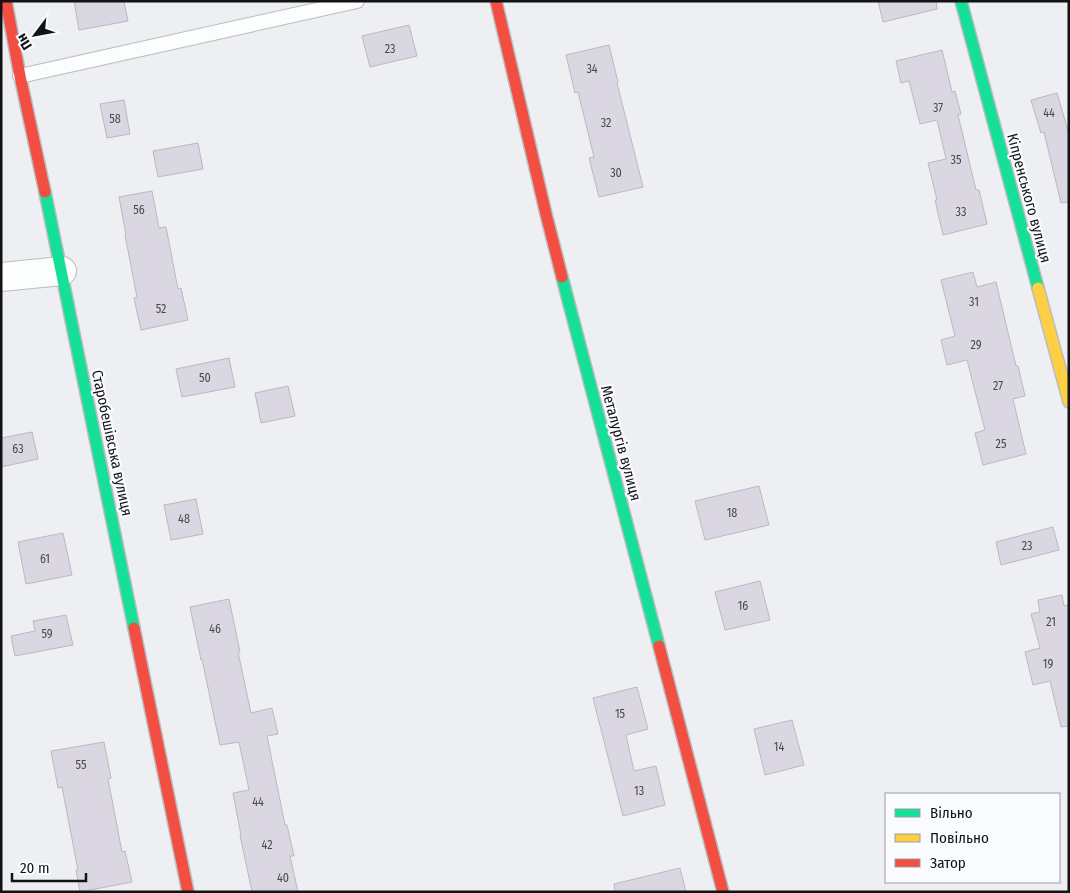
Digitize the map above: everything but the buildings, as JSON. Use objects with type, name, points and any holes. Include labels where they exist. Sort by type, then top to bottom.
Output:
[{"type":"street","name":"Старобешівська вулиця","points":[[6,1],[188,892]]},
{"type":"street","name":"Металургів вулиця","points":[[496,1],[546,214],[723,892]]},
{"type":"street","name":"Кіпренського вулиця","points":[[961,1],[1069,402]]},
{"type":"street","points":[[1,277],[62,271]]},
{"type":"lane","points":[[20,76],[357,1]]},
{"type":"traffic: fast","points":[[961,1],[1038,288]]},
{"type":"traffic: fast","points":[[45,192],[134,628]]},
{"type":"traffic: fast","points":[[562,277],[659,646]]},
{"type":"traffic: slow","points":[[1038,288],[1069,402]]},
{"type":"traffic: jam","points":[[6,1],[45,192]]},
{"type":"traffic: jam","points":[[496,1],[562,277]]},
{"type":"traffic: jam","points":[[134,628],[188,892]]},
{"type":"traffic: jam","points":[[659,646],[723,892]]}]
